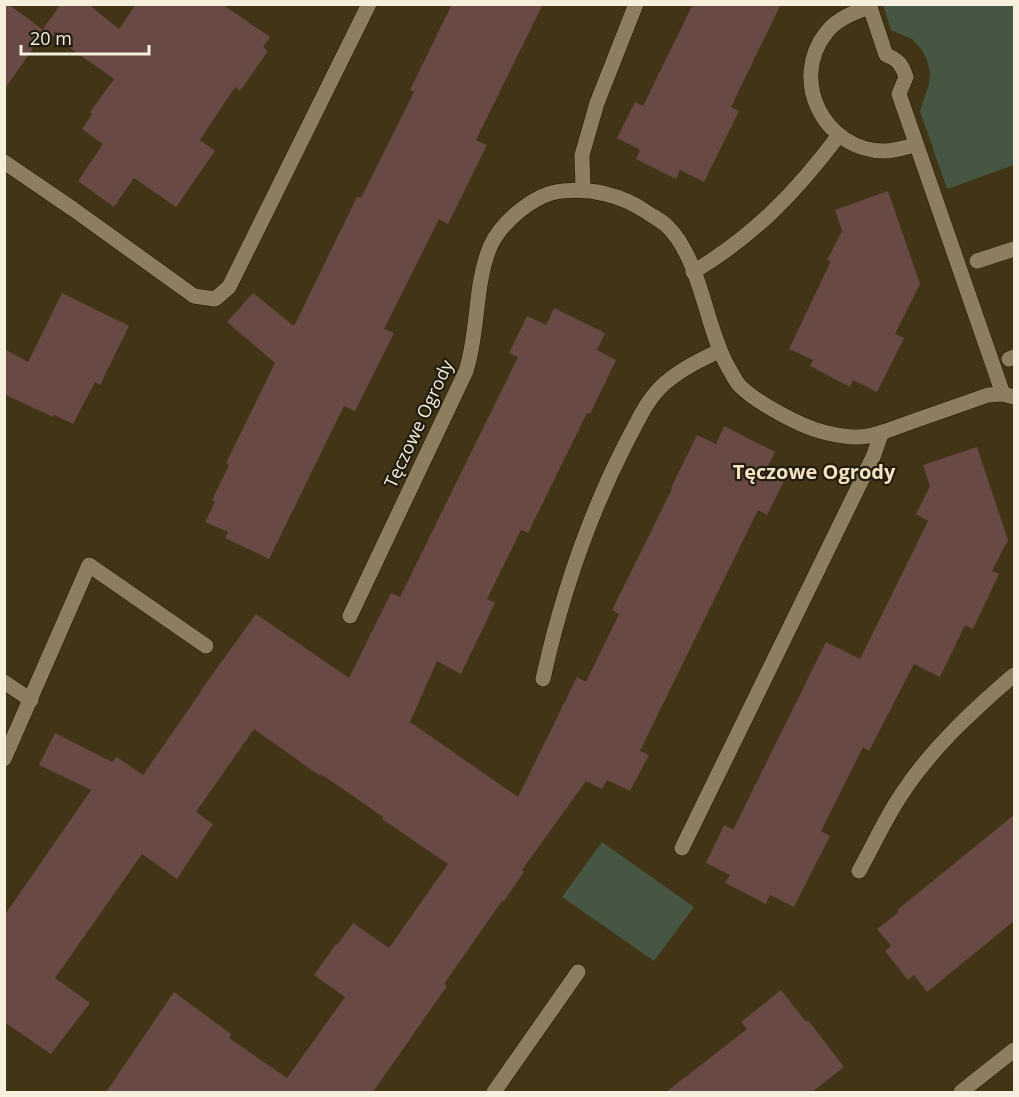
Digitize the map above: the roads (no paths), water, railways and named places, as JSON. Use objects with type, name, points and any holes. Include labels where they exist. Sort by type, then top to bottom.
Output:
[{"type":"street","points":[[4,162],[194,296],[215,300],[229,287],[369,4]]},
{"type":"street","points":[[583,189],[582,155],[597,104],[636,4]]},
{"type":"street","points":[[916,145],[884,151],[866,148],[839,135],[821,116],[811,84],[814,60],[827,31],[844,17],[869,6],[886,55],[895,58],[903,66],[906,77],[899,94],[1009,396]]},
{"type":"street","points":[[693,272],[718,258],[765,219],[807,178],[839,135]]},
{"type":"street","name":"Tęczowe Ogrody","points":[[350,616],[466,371],[473,350],[478,303],[490,247],[500,230],[511,218],[533,201],[559,191],[583,189],[604,194],[634,204],[667,226],[685,250],[719,351],[739,385],[760,402],[790,418],[822,432],[856,437],[882,432],[988,395],[1009,396]]},
{"type":"street","points":[[977,261],[1014,249]]},
{"type":"street","points":[[543,679],[553,630],[598,505],[644,409],[663,385],[685,368],[719,351]]},
{"type":"street","points":[[682,848],[868,467],[882,432]]},
{"type":"street","points":[[4,759],[89,565],[206,646]]},
{"type":"street","points":[[859,871],[900,795],[926,761],[980,704],[1014,675]]},
{"type":"street","points":[[4,682],[31,700]]},
{"type":"street","points":[[494,1092],[578,972]]},
{"type":"street","points":[[961,1092],[1014,1050]]},
{"type":"district","name":"Tęczowe Ogrody","points":[[814,472]]}]
